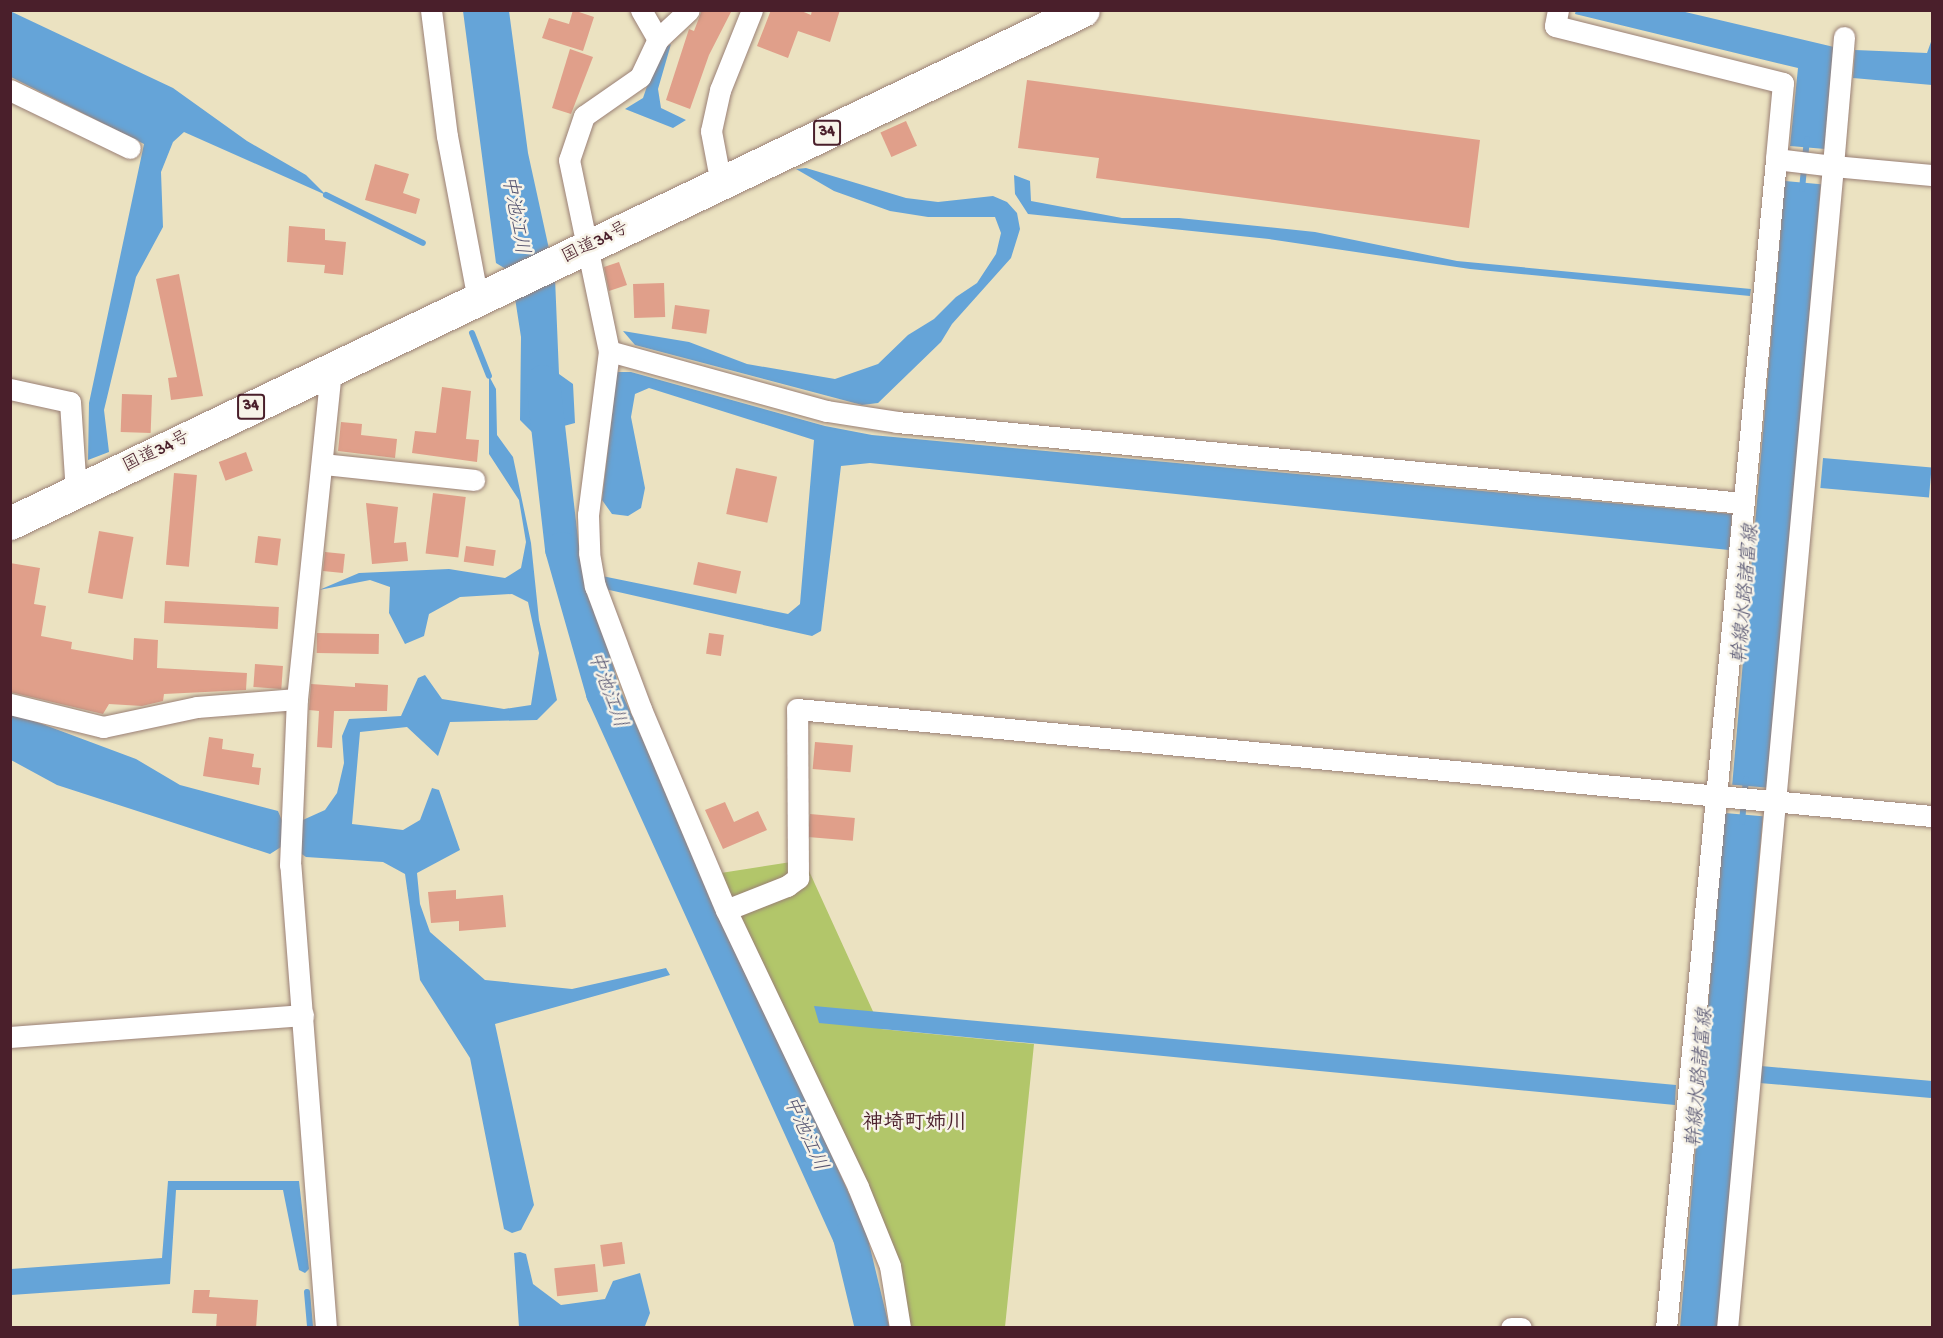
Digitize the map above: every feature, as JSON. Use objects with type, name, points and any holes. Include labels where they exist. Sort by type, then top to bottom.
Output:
[{"type":"highway","name":"国道34号","points":[[10,523],[1083,10]]},
{"type":"street","points":[[431,10],[447,136],[486,296]]},
{"type":"street","points":[[641,10],[658,39]]},
{"type":"street","points":[[689,10],[658,39],[640,77],[584,116],[569,159],[578,252],[609,351],[588,515],[589,553],[595,585],[641,708],[726,910],[858,1187],[890,1266],[900,1328]]},
{"type":"street","points":[[721,184],[711,131],[720,90],[752,10]]},
{"type":"street","points":[[1558,10],[1555,26],[1783,83],[1784,160],[1743,503],[1736,798],[1666,1328]]},
{"type":"street","points":[[1727,1328],[1777,803],[1826,165],[1844,37]]},
{"type":"street","points":[[10,90],[130,148]]},
{"type":"street","points":[[1784,160],[1932,175]]},
{"type":"street","points":[[609,351],[827,411],[897,422],[1743,503]]},
{"type":"street","points":[[326,1328],[290,865],[297,699],[331,369]]},
{"type":"street","points":[[10,389],[70,402],[76,492]]},
{"type":"street","points":[[323,464],[474,480]]},
{"type":"street","points":[[10,704],[103,727],[197,707],[297,699]]},
{"type":"street","points":[[726,910],[787,886],[798,878],[797,709],[1932,816]]},
{"type":"street","points":[[10,1036],[303,1015]]},
{"type":"street","points":[[1510,1328],[1521,1328]]},
{"type":"green space","points":[[804,860],[881,1029],[1034,1044],[1005,1327],[893,1327],[883,1263],[708,875]]},
{"type":"water","points":[[1576,10],[1681,11],[1834,47],[1825,149],[1790,146],[1798,68],[1575,14]]},
{"type":"water","points":[[10,11],[173,88],[247,141],[306,175],[326,195],[184,132],[173,142],[161,172],[163,227],[136,277],[104,410],[109,452],[88,460],[89,403],[144,144],[11,77]]},
{"type":"water","points":[[463,11],[509,11],[528,153],[549,249],[511,272],[496,263]]},
{"type":"water","points":[[1932,39],[1932,85],[1853,78],[1855,50],[1927,53]]},
{"type":"water","points":[[671,44],[658,89],[661,108],[686,120],[673,128],[625,109],[643,98],[659,51]]},
{"type":"water","points":[[806,168],[906,198],[938,202],[993,196],[1007,202],[1017,213],[1020,229],[1011,258],[952,324],[941,342],[878,403],[862,405],[635,345],[623,331],[689,342],[747,364],[835,379],[878,364],[908,335],[934,319],[956,297],[977,283],[996,254],[1001,233],[995,217],[928,217],[890,211],[834,191],[796,169]]},
{"type":"water","points":[[1014,175],[1030,181],[1031,201],[1122,218],[1179,218],[1315,232],[1457,261],[1751,289],[1750,296],[1470,269],[1269,239],[1028,214],[1015,194]]},
{"type":"water","points":[[1785,181],[1821,184],[1768,788],[1732,785]]},
{"type":"water","points":[[555,278],[559,374],[573,384],[575,423],[534,434],[520,420],[521,337],[515,298]]},
{"type":"water","points":[[617,372],[631,372],[825,426],[872,435],[1732,514],[1729,550],[870,463],[841,466],[821,631],[812,636],[605,589],[602,576],[788,614],[800,604],[814,440],[649,388],[635,394],[631,417],[645,488],[641,508],[628,516],[612,514],[602,500]]},
{"type":"water","points":[[489,376],[496,389],[497,435],[513,457],[531,543],[539,620],[557,700],[537,720],[450,722],[438,756],[407,727],[360,732],[352,824],[403,830],[420,820],[432,788],[439,790],[460,850],[417,873],[420,904],[430,932],[485,980],[572,989],[666,968],[670,975],[495,1024],[534,1205],[521,1230],[512,1233],[504,1229],[470,1058],[420,980],[405,874],[383,862],[306,857],[293,848],[281,847],[270,854],[57,785],[11,760],[10,712],[136,759],[180,785],[278,811],[285,828],[325,810],[337,793],[344,763],[342,736],[349,719],[401,716],[418,678],[425,675],[442,699],[504,709],[531,705],[539,653],[528,602],[512,594],[460,597],[429,614],[424,636],[405,644],[389,613],[390,587],[370,580],[319,590],[359,573],[449,569],[505,578],[521,568],[526,542],[519,500],[489,454]]},
{"type":"water","points":[[1823,458],[1932,467],[1929,497],[1820,488]]},
{"type":"water","points":[[1725,813],[1763,816],[1718,1328],[1680,1328]]},
{"type":"water","points":[[814,1006],[1676,1085],[1675,1105],[819,1023]]},
{"type":"water","points":[[1761,1066],[1932,1081],[1931,1098],[1760,1083]]},
{"type":"water","points":[[168,1181],[299,1181],[309,1269],[305,1273],[299,1270],[283,1190],[176,1190],[170,1284],[11,1295],[11,1269],[162,1258]]},
{"type":"water","points":[[514,1253],[526,1254],[533,1284],[561,1305],[605,1299],[613,1281],[640,1273],[650,1313],[645,1326],[519,1327]]},
{"type":"building","points":[[573,10],[594,17],[583,51],[542,38],[549,18],[569,24]]},
{"type":"building","points":[[702,10],[732,10],[709,55],[690,109],[666,100],[689,29],[694,31]]},
{"type":"building","points":[[771,10],[799,10],[811,15],[812,10],[840,10],[830,42],[798,31],[788,58],[757,46]]},
{"type":"building","points":[[570,49],[593,57],[571,114],[552,108]]},
{"type":"building","points":[[1027,80],[1480,140],[1469,228],[1096,178],[1099,158],[1018,148]]},
{"type":"building","points":[[906,121],[917,146],[891,157],[880,132]]},
{"type":"building","points":[[375,164],[409,174],[403,193],[420,199],[416,214],[365,200]]},
{"type":"building","points":[[289,226],[325,229],[325,240],[346,242],[343,275],[324,273],[325,265],[287,262]]},
{"type":"building","points":[[619,262],[627,285],[609,291],[604,267]]},
{"type":"building","points":[[179,274],[203,396],[171,400],[168,378],[177,377],[156,279]]},
{"type":"building","points":[[664,283],[665,317],[634,318],[633,284]]},
{"type":"building","points":[[675,305],[710,310],[706,334],[672,329]]},
{"type":"building","points":[[442,387],[471,391],[466,439],[479,440],[477,462],[412,453],[415,431],[436,433]]},
{"type":"building","points":[[122,394],[152,395],[151,433],[121,432]]},
{"type":"building","points":[[341,422],[362,424],[361,435],[397,439],[395,458],[338,451]]},
{"type":"building","points":[[246,452],[253,471],[226,481],[219,462]]},
{"type":"building","points":[[736,468],[777,477],[767,523],[726,514]]},
{"type":"building","points":[[174,473],[197,475],[189,567],[166,565]]},
{"type":"building","points":[[433,493],[466,497],[458,558],[426,554]]},
{"type":"building","points":[[366,503],[398,507],[394,543],[406,542],[408,561],[372,564]]},
{"type":"building","points":[[99,531],[133,537],[123,599],[88,593]]},
{"type":"building","points":[[258,536],[281,539],[278,566],[255,563]]},
{"type":"building","points":[[466,546],[496,550],[493,566],[464,562]]},
{"type":"building","points":[[325,552],[345,554],[343,573],[323,571]]},
{"type":"building","points":[[698,562],[741,571],[736,594],[693,584]]},
{"type":"building","points":[[10,563],[40,568],[34,604],[46,606],[41,636],[72,642],[71,649],[133,660],[134,638],[158,640],[157,668],[247,673],[246,690],[164,694],[163,701],[142,706],[109,704],[103,714],[10,692]]},
{"type":"building","points":[[165,601],[279,607],[278,629],[164,623]]},
{"type":"building","points":[[317,633],[379,634],[379,654],[317,653]]},
{"type":"building","points":[[709,633],[724,635],[721,656],[706,654]]},
{"type":"building","points":[[255,664],[283,666],[281,689],[253,687]]},
{"type":"building","points":[[355,683],[388,685],[387,711],[334,711],[332,748],[317,747],[319,711],[309,710],[311,684],[355,687]]},
{"type":"building","points":[[209,737],[223,739],[222,749],[254,754],[252,767],[261,768],[259,785],[203,776]]},
{"type":"building","points":[[815,742],[853,745],[851,772],[813,769]]},
{"type":"building","points":[[725,802],[734,822],[758,811],[767,830],[723,849],[705,810]]},
{"type":"building","points":[[810,814],[855,818],[853,841],[808,837]]},
{"type":"building","points":[[456,890],[456,899],[503,895],[506,927],[459,931],[459,921],[431,923],[428,892]]},
{"type":"building","points":[[622,1242],[625,1264],[603,1267],[600,1245]]},
{"type":"building","points":[[595,1264],[598,1292],[557,1296],[554,1268]]},
{"type":"building","points":[[194,1290],[210,1290],[209,1297],[258,1300],[256,1328],[216,1328],[217,1314],[192,1313]]},
{"type":"waterway","name":"幹線水路諸富線","points":[[1802,189],[1807,139]]},
{"type":"waterway","points":[[326,195],[423,243]]},
{"type":"waterway","points":[[472,333],[489,376]]},
{"type":"waterway","name":"中池江川","points":[[543,382],[562,549],[603,693],[850,1237],[872,1328]]},
{"type":"waterway","name":"幹線水路諸富線","points":[[1742,822],[1746,779]]},
{"type":"waterway","points":[[307,1292],[310,1328]]},
{"type":"district","name":"神埼町姉川","points":[[915,1125]]}]
